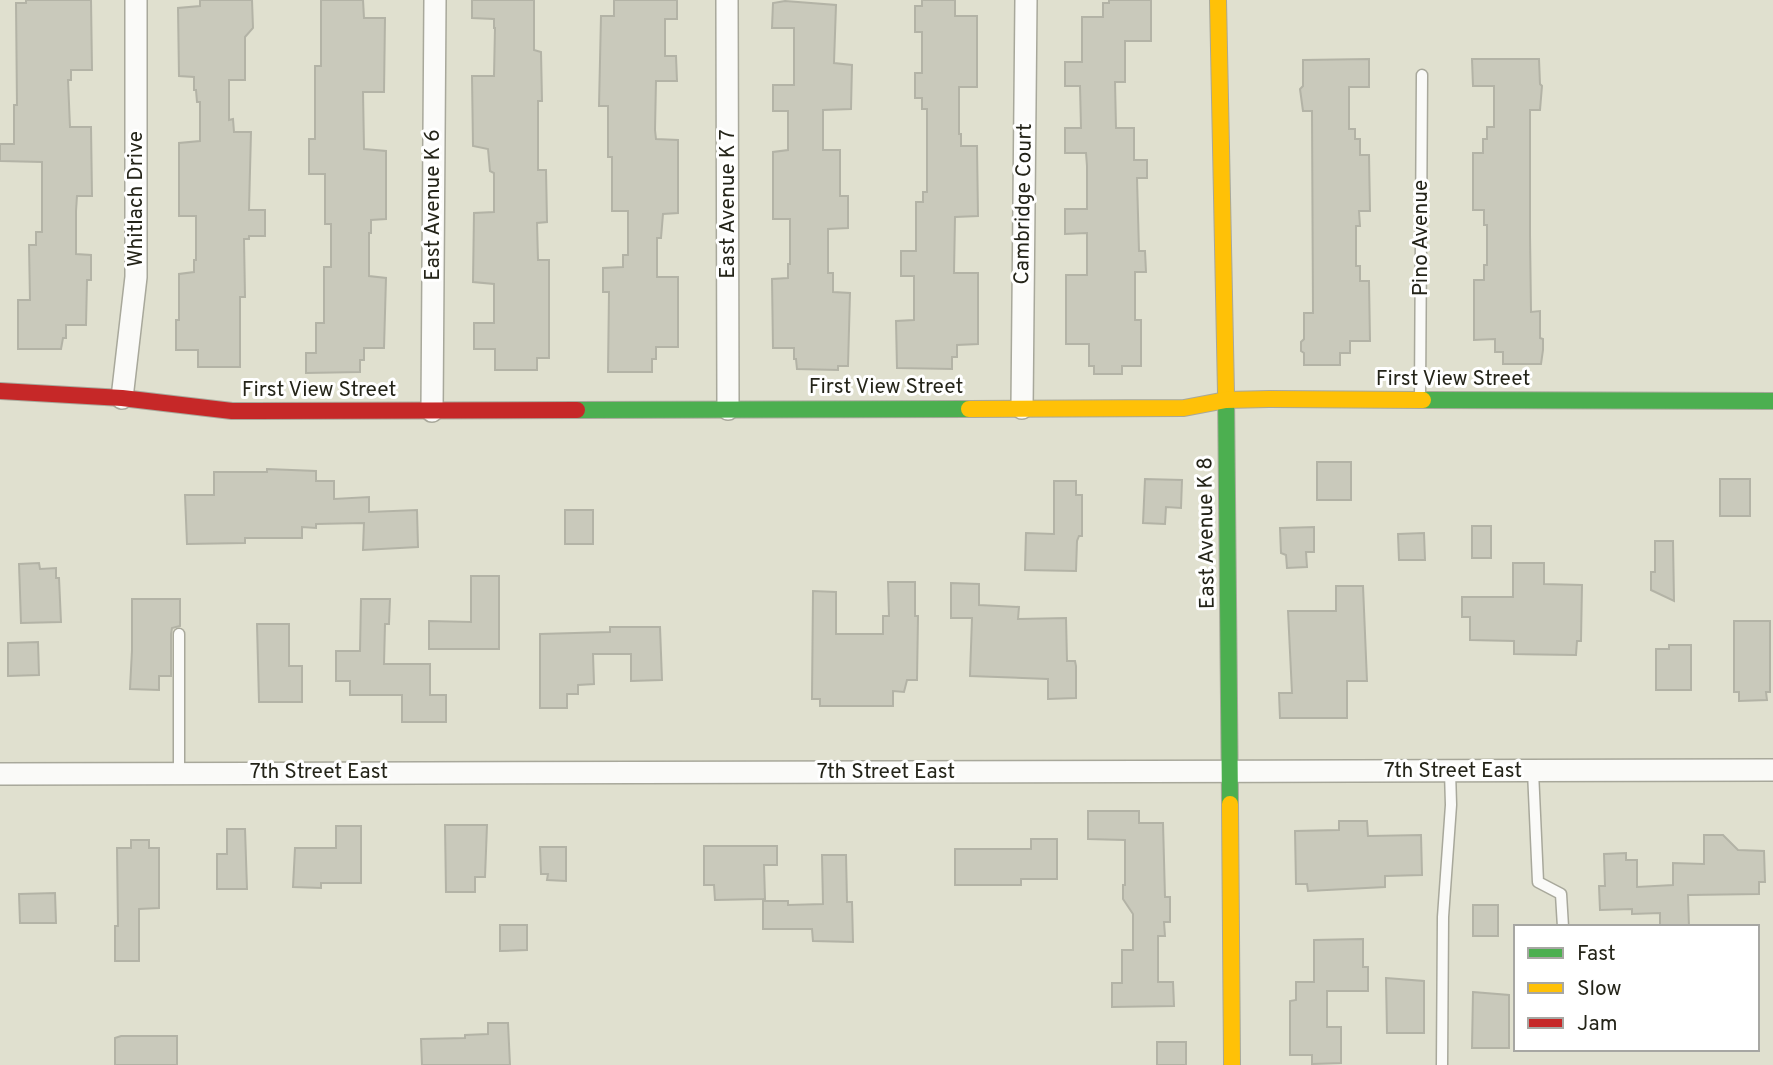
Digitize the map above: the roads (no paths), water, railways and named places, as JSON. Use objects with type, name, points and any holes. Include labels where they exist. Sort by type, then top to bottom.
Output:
[{"type":"street","name":"Whitlach Drive","points":[[122,398],[135,277],[136,0]]},
{"type":"street","name":"East Avenue K 6","points":[[432,411],[435,0]]},
{"type":"street","name":"East Avenue K 7","points":[[727,0],[728,409]]},
{"type":"street","name":"Cambridge Court","points":[[1022,408],[1026,0]]},
{"type":"street","name":"East Avenue K 8","points":[[1217,0],[1226,400],[1232,1065]]},
{"type":"street","name":"First View Street","points":[[0,391],[122,398],[232,411],[1184,408],[1226,400],[1773,401]]},
{"type":"street","name":"7th Street East","points":[[0,774],[1773,770]]},
{"type":"lane","name":"Pino Avenue","points":[[1420,400],[1422,75]]},
{"type":"lane","points":[[178,634],[179,773]]},
{"type":"lane","points":[[1442,1065],[1443,917],[1451,805],[1450,771]]},
{"type":"lane","points":[[1533,771],[1538,882],[1561,894],[1563,925]]}]
